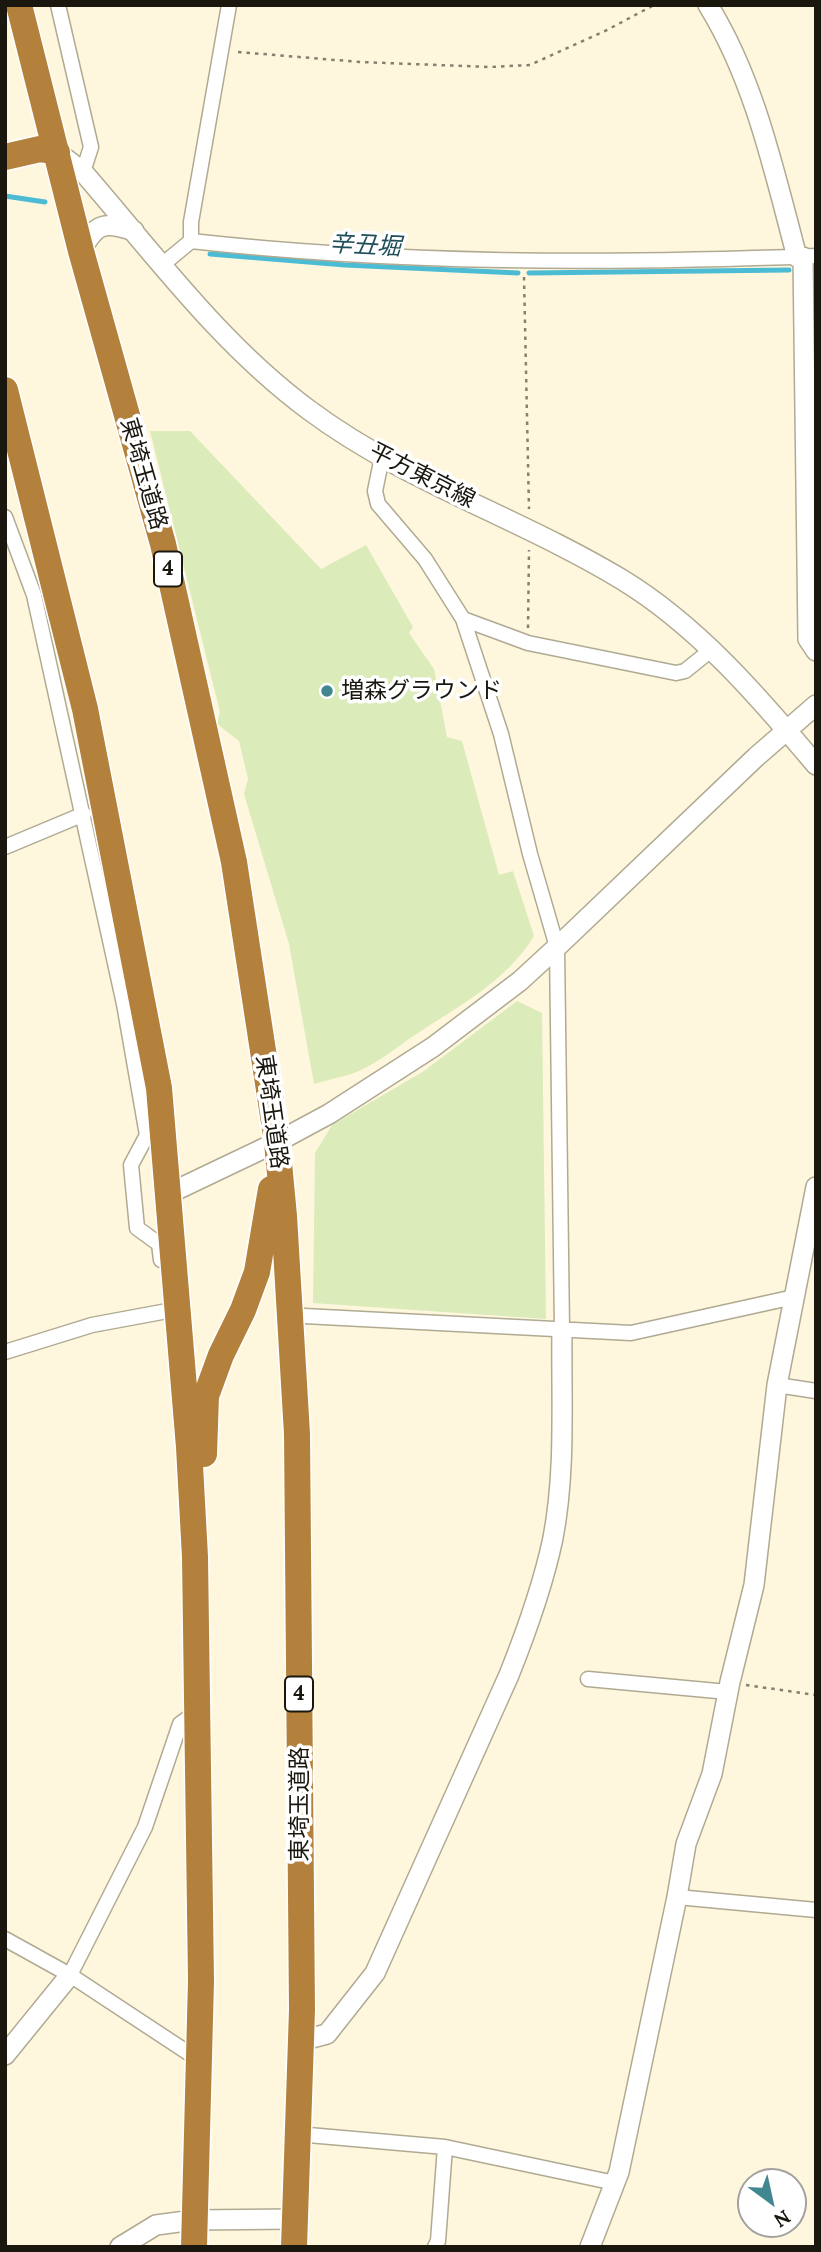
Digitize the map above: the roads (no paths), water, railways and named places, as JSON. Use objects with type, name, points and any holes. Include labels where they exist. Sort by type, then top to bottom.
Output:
[{"type":"highway","name":"東埼玉道路","points":[[19,5],[81,251],[163,544],[231,848],[277,1142],[297,1434],[302,2010],[294,2247]]},
{"type":"highway","points":[[5,157],[40,149],[57,152]]},
{"type":"highway","points":[[5,390],[85,709],[159,1088],[168,1194],[172,1309],[193,1520],[201,1981],[194,2247]]},
{"type":"highway","points":[[193,1520],[205,1449],[206,1396],[257,1272],[268,1215],[277,1142]]},
{"type":"street","points":[[58,5],[91,148],[83,172]]},
{"type":"street","points":[[191,241],[191,222],[229,5]]},
{"type":"street","points":[[708,5],[745,79],[805,257],[808,639],[816,651]]},
{"type":"street","name":"平方東京線","points":[[57,152],[83,172],[243,355],[308,410],[382,457],[621,579],[681,623],[710,650],[816,765]]},
{"type":"street","points":[[81,251],[90,233],[100,227],[115,225],[134,231]]},
{"type":"street","points":[[162,265],[191,241],[273,250],[398,258],[714,260],[805,257]]},
{"type":"street","points":[[300,2041],[327,2034],[375,1973],[509,1675],[543,1580],[553,1535],[561,1456],[557,947],[530,854],[502,734],[463,619],[425,559],[378,504],[375,491],[382,457]]},
{"type":"street","points":[[5,1352],[92,1325],[172,1309],[159,1244],[136,1228],[131,1165],[146,1135],[124,1004],[34,595],[5,515],[36,509]]},
{"type":"street","points":[[463,619],[528,643],[676,673],[685,671],[710,650]]},
{"type":"street","points":[[168,1194],[329,1114],[422,1055],[520,981],[756,758],[816,705]]},
{"type":"street","points":[[5,847],[84,814]]},
{"type":"street","points":[[590,2247],[619,2172],[686,1844],[712,1774],[729,1687],[754,1585],[777,1385],[816,1187]]},
{"type":"street","points":[[304,1317],[631,1332],[794,1297]]},
{"type":"street","points":[[777,1385],[816,1391]]},
{"type":"street","points":[[588,1679],[729,1687]]},
{"type":"street","points":[[5,2055],[70,1975],[145,1827],[180,1724],[198,1711]]},
{"type":"street","points":[[677,1897],[816,1910]]},
{"type":"street","points":[[5,1940],[70,1975],[199,2060]]},
{"type":"street","points":[[297,2134],[445,2147],[615,2183]]},
{"type":"street","points":[[435,2247],[438,2241],[445,2147]]},
{"type":"street","points":[[120,2247],[156,2225],[194,2220],[294,2220]]},
{"type":"waterway","name":"辛丑堀","points":[[5,196],[45,202]]},
{"type":"waterway","name":"辛丑堀","points":[[210,254],[345,265],[518,273]]},
{"type":"waterway","name":"辛丑堀","points":[[529,273],[789,270]]},
{"type":"place","name":"増森グラウンド","points":[[327,691]]}]
